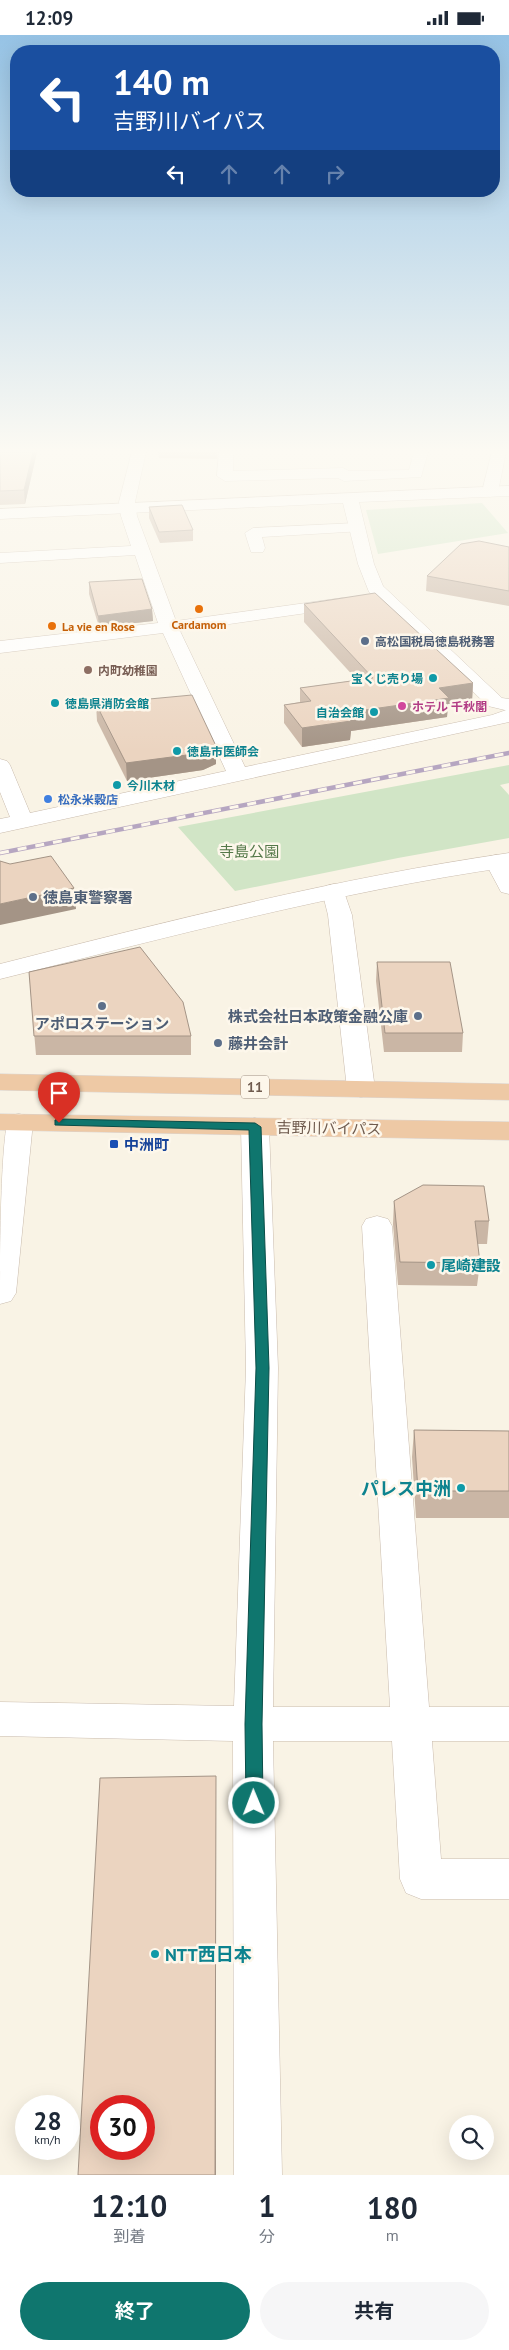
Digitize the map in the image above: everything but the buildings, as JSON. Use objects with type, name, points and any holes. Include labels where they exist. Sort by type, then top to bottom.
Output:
[{"type":"highway","name":"11","points":[[0,1082],[509,1092]]},
{"type":"highway","name":"吉野川バイパス","points":[[10,1122],[509,1131]]},
{"type":"street","points":[[0,558],[110,552]]},
{"type":"street","points":[[144,552],[168,627],[239,776]]},
{"type":"street","points":[[363,552],[372,584],[383,596],[495,701],[509,705]]},
{"type":"street","points":[[0,647],[168,627],[383,596]]},
{"type":"street","points":[[0,825],[239,776],[498,720],[509,715]]},
{"type":"street","points":[[0,765],[22,821]]},
{"type":"street","points":[[0,972],[166,929],[334,891],[502,861],[509,887]]},
{"type":"street","points":[[334,891],[340,915],[361,1089]]},
{"type":"street","points":[[0,1293],[10,1122]]},
{"type":"street","points":[[255,1127],[262,1368],[253,1724],[258,2175]]},
{"type":"street","points":[[377,1226],[421,1879],[509,1879]]},
{"type":"street","points":[[0,1719],[253,1724],[509,1724]]},
{"type":"green space","name":"寺島公園","points":[[509,765],[509,783],[500,785],[509,795],[509,838],[235,891],[178,827]]},
{"type":"railway","points":[[0,853],[509,753]]},
{"type":"place","name":"Cardamom","points":[[199,609]]},
{"type":"place","name":"La vie en Rose","points":[[52,626]]},
{"type":"place","name":"高松国税局徳島税務署","points":[[365,641]]},
{"type":"place","name":"内町幼稚園","points":[[88,670]]},
{"type":"place","name":"宝くじ売り場","points":[[433,678]]},
{"type":"place","name":"徳島県消防会館","points":[[55,703]]},
{"type":"place","name":"ホテル 千秋閣","points":[[402,706]]},
{"type":"place","name":"自治会館","points":[[374,712]]},
{"type":"place","name":"徳島市医師会","points":[[177,751]]},
{"type":"place","name":"今川木材","points":[[117,785]]},
{"type":"place","name":"松永米穀店","points":[[48,799]]},
{"type":"place","name":"徳島東警察署","points":[[33,897]]},
{"type":"place","name":"アポロステーション","points":[[102,1006]]},
{"type":"place","name":"株式会社日本政策金融公庫","points":[[418,1016]]},
{"type":"place","name":"藤井会計","points":[[218,1043]]},
{"type":"place","name":"中洲町","points":[[114,1144]]},
{"type":"place","name":"尾崎建設","points":[[431,1265]]},
{"type":"place","name":"パレス中洲","points":[[461,1488]]},
{"type":"place","name":"NTT西日本","points":[[155,1954]]},
{"type":"route","points":[[59,1123],[255,1127],[262,1368],[253,1724],[254,1803]]}]
